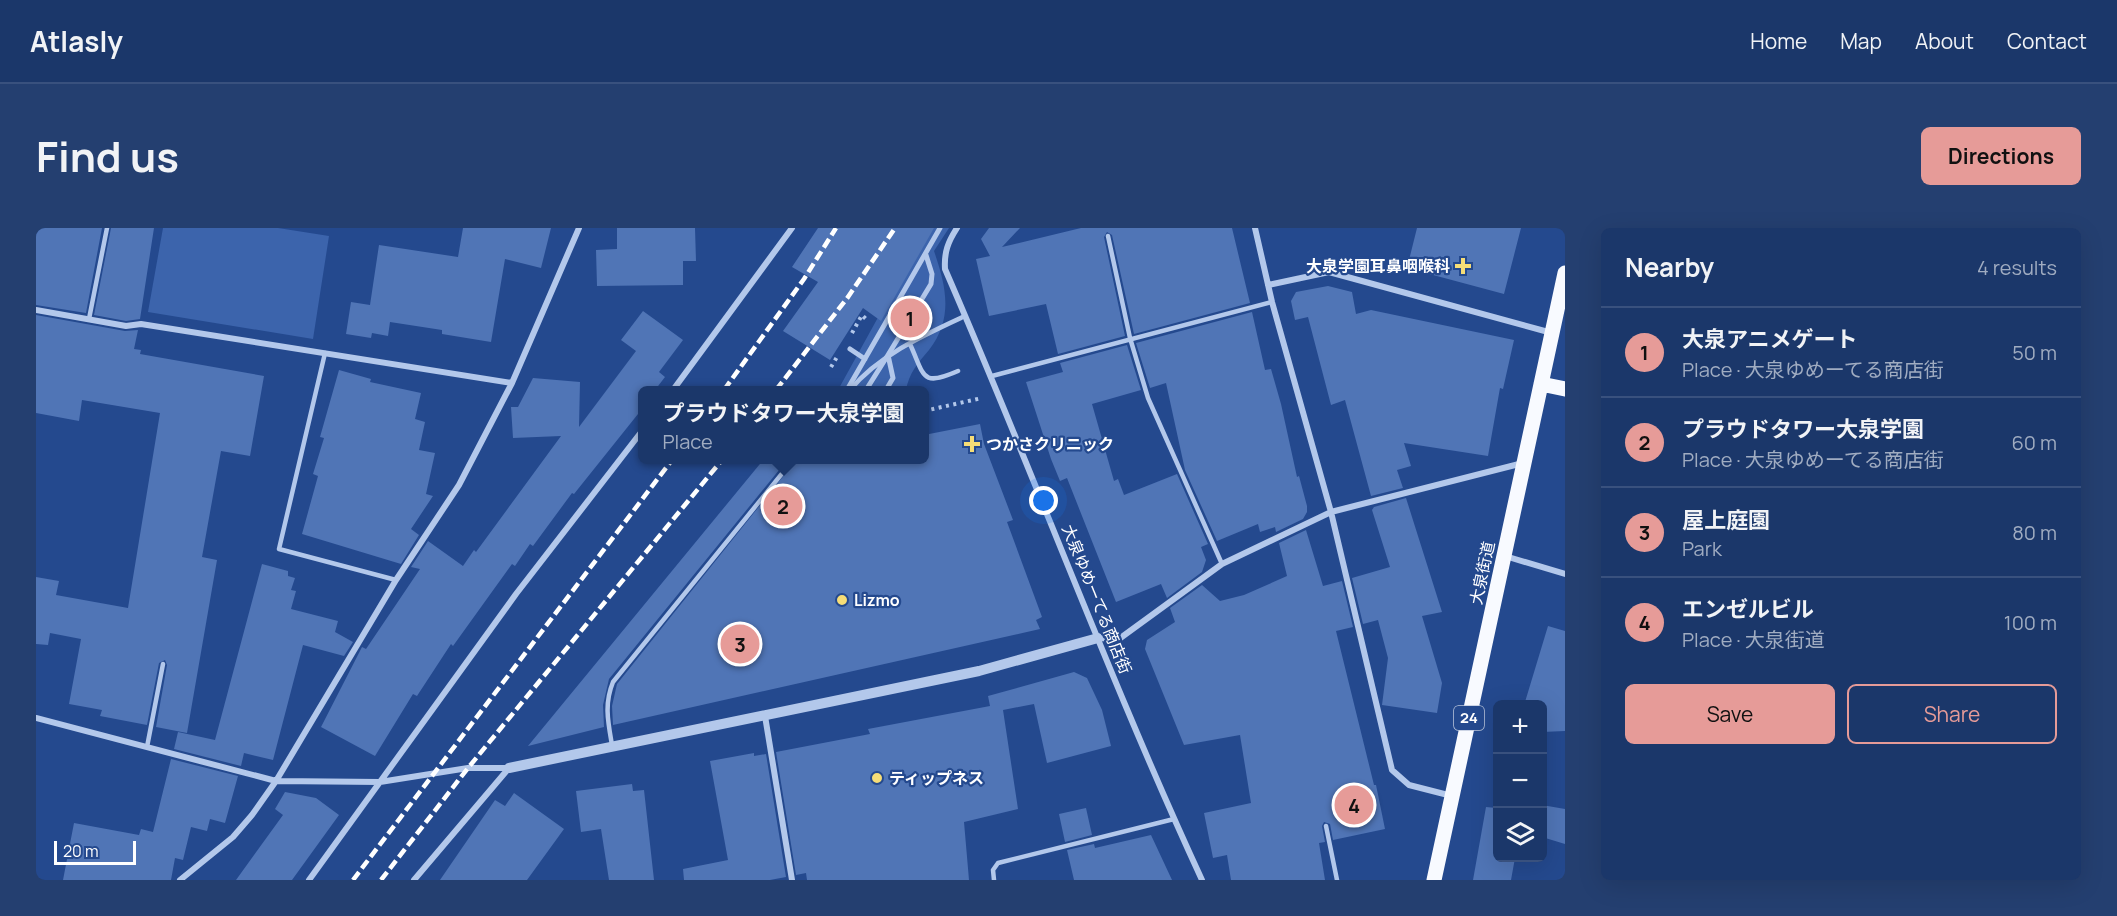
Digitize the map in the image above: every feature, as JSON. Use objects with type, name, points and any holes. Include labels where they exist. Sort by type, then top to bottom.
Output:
[{"type":"main road","name":"大泉街道","points":[[1434,880],[1565,273]]},
{"type":"main road","points":[[1541,384],[1565,389]]},
{"type":"street","points":[[180,880],[233,837],[276,781],[396,580],[459,485],[512,383],[579,228]]},
{"type":"street","points":[[677,386],[792,228]]},
{"type":"street","points":[[850,386],[940,228]]},
{"type":"street","name":"大泉ゆめーてる商店街","points":[[957,228],[947,243],[944,255],[945,269],[992,376],[1174,819],[1202,880]]},
{"type":"street","points":[[1255,228],[1272,302],[1330,512],[1392,770],[1409,785],[1453,796]]},
{"type":"street","points":[[869,386],[931,284],[932,274],[926,255]]},
{"type":"street","points":[[1268,285],[1329,272],[1552,333]]},
{"type":"street","points":[[36,310],[126,326],[141,324],[512,383]]},
{"type":"street","points":[[850,349],[865,359]]},
{"type":"street","points":[[888,355],[893,378],[888,386]]},
{"type":"street","points":[[309,880],[516,594],[638,436]]},
{"type":"street","points":[[36,718],[276,781],[380,782],[468,768],[509,768],[979,671],[1098,638],[1119,639],[1222,564],[1330,512],[1524,463]]},
{"type":"street","points":[[1504,556],[1565,574]]},
{"type":"street","points":[[765,716],[792,880]]},
{"type":"street","points":[[414,880],[509,768]]},
{"type":"lane","points":[[89,319],[107,228]]},
{"type":"lane","points":[[1108,236],[1130,338],[1148,398],[1222,564]]},
{"type":"lane","points":[[992,376],[1272,302]]},
{"type":"lane","points":[[852,386],[877,364],[965,316]]},
{"type":"lane","points":[[910,344],[928,379],[937,380],[958,371]]},
{"type":"lane","points":[[325,353],[279,549],[396,580]]},
{"type":"lane","points":[[612,748],[606,708],[607,695],[613,681],[789,464]]},
{"type":"lane","points":[[147,747],[163,664]]},
{"type":"lane","points":[[994,880],[993,870],[998,863],[1174,819]]},
{"type":"lane","points":[[1326,826],[1337,880]]},
{"type":"path","points":[[929,410],[984,398]]},
{"type":"shaded area","points":[[163,228],[278,228],[329,236],[313,339],[148,312]]},
{"type":"shaded area","points":[[884,228],[949,228],[934,251],[944,289],[945,314],[942,326],[937,338],[912,373],[907,386],[840,386],[881,312]]},
{"type":"building","points":[[36,228],[102,228],[86,313],[36,305]]},
{"type":"building","points":[[111,228],[154,228],[140,319],[126,321],[94,315]]},
{"type":"building","points":[[463,228],[551,228],[541,268],[505,259],[491,342],[442,334],[442,330],[390,322],[388,336],[372,333],[371,338],[346,334],[351,302],[370,305],[379,245],[458,257]]},
{"type":"building","points":[[617,228],[695,228],[696,261],[683,261],[683,285],[597,286],[596,250],[617,249]]},
{"type":"building","points":[[818,228],[934,228],[881,321],[863,308],[830,360],[783,331],[818,282],[792,267]]},
{"type":"building","points":[[989,228],[1020,228],[1002,247],[1081,228],[1232,228],[1250,303],[1134,334],[1112,235],[1107,232],[1104,237],[1125,336],[1058,354],[1046,304],[989,316],[976,259],[990,256],[981,239]]},
{"type":"building","points":[[1417,228],[1521,228],[1504,294],[1407,268]]},
{"type":"building","points":[[1328,286],[1352,292],[1356,314],[1371,310],[1514,340],[1503,389],[1500,388],[1488,456],[1404,443],[1411,466],[1397,470],[1403,488],[1371,496],[1345,400],[1331,405],[1308,317],[1295,320],[1291,301],[1296,292]]},
{"type":"building","points":[[643,311],[683,340],[659,372],[665,377],[658,386],[638,386],[638,414],[574,494],[572,493],[533,546],[530,544],[515,566],[512,564],[453,646],[451,644],[417,696],[413,694],[375,756],[321,727],[362,647],[366,649],[420,569],[411,567],[428,541],[463,566],[474,550],[476,552],[561,436],[513,438],[511,407],[518,407],[533,378],[580,382],[579,427],[636,351],[621,340]]},
{"type":"building","points":[[1252,312],[1265,370],[1271,369],[1281,404],[1307,512],[1303,519],[1276,532],[1275,527],[1260,532],[1258,524],[1217,541],[1185,470],[1166,383],[1150,388],[1136,343]]},
{"type":"building","points":[[36,315],[125,331],[138,330],[134,349],[141,350],[140,354],[264,376],[250,456],[221,451],[202,557],[217,560],[187,733],[156,727],[167,665],[165,660],[159,663],[147,725],[100,716],[102,710],[69,704],[81,639],[50,633],[48,645],[36,644],[36,577],[59,581],[56,595],[128,608],[160,413],[82,400],[79,421],[36,413]]},
{"type":"building","points":[[1127,345],[1141,390],[1092,404],[1114,481],[1118,479],[1124,495],[1177,474],[1208,544],[1201,547],[1206,560],[1202,572],[1167,598],[1161,584],[1116,602],[1067,478],[1060,481],[1051,459],[1026,382],[1063,372],[1060,363]]},
{"type":"building","points":[[339,370],[371,379],[370,382],[421,393],[415,419],[425,422],[419,450],[435,453],[426,494],[433,496],[411,529],[419,535],[401,564],[302,534],[318,476],[313,474],[324,438],[320,437]]},
{"type":"building","name":"Lizmo","points":[[980,424],[984,444],[1013,520],[1007,522],[1042,617],[1036,620],[1040,629],[613,725],[612,706],[617,684],[793,464],[929,464],[929,434]]},
{"type":"building","points":[[760,464],[784,464],[609,679],[603,705],[604,727],[528,746]]},
{"type":"building","points":[[1406,498],[1442,612],[1422,616],[1442,683],[1437,713],[1382,705],[1388,658],[1378,620],[1363,624],[1352,578],[1390,567],[1372,510],[1374,507]]},
{"type":"building","points":[[1306,530],[1323,586],[1342,581],[1353,627],[1336,631],[1374,785],[1376,785],[1385,829],[1333,840],[1330,824],[1324,822],[1322,826],[1325,842],[1319,843],[1325,880],[1231,880],[1227,855],[1213,858],[1204,813],[1251,803],[1240,735],[1184,745],[1145,649],[1147,640],[1175,622],[1170,608],[1202,585],[1220,601],[1244,595],[1287,576],[1279,543]]},
{"type":"building","points":[[262,564],[288,571],[288,576],[295,578],[291,590],[296,591],[291,609],[338,621],[335,632],[353,642],[344,656],[303,645],[273,760],[244,753],[241,766],[174,749],[178,732],[215,740]]},
{"type":"building","points":[[1548,626],[1565,631],[1565,731],[1547,732],[1547,700],[1526,700]]},
{"type":"building","points":[[1074,672],[1087,678],[1102,710],[1111,746],[1047,763],[1034,704],[1003,710],[1018,809],[964,822],[969,880],[807,880],[806,873],[796,875],[776,752],[870,734],[868,729],[990,706],[988,696]]},
{"type":"building","points":[[754,753],[754,756],[766,754],[786,877],[770,880],[684,880],[683,869],[728,860],[710,761]]},
{"type":"building","points":[[171,759],[238,776],[225,823],[210,819],[207,831],[191,827],[183,860],[175,858],[171,880],[63,880],[74,823],[139,835],[141,829],[153,832]]},
{"type":"building","points":[[632,784],[633,791],[644,790],[654,880],[609,880],[601,829],[581,832],[576,791]]},
{"type":"building","points":[[285,792],[316,798],[339,815],[292,880],[236,880],[283,815],[275,809]]},
{"type":"building","points":[[514,793],[564,829],[527,880],[440,880],[495,800],[505,806]]},
{"type":"building","points":[[1547,806],[1565,809],[1565,844],[1547,839]]},
{"type":"building","points":[[1486,807],[1493,808],[1493,862],[1514,862],[1511,880],[1473,880]]},
{"type":"building","points":[[1086,808],[1092,835],[1065,842],[1059,814]]},
{"type":"building","points":[[1151,835],[1172,880],[1074,880],[1067,850],[1094,844],[1095,848]]},
{"type":"railway","points":[[727,386],[804,279],[836,228]]},
{"type":"railway","points":[[779,386],[848,297],[895,228]]},
{"type":"railway","points":[[353,880],[669,464]]},
{"type":"railway","points":[[381,880],[468,768],[719,464]]},
{"type":"place","name":"大泉学園耳鼻咽喉科","points":[[1463,266]]},
{"type":"place","name":"大泉アニメゲート","points":[[910,318]]},
{"type":"place","name":"つかさクリニック","points":[[972,444]]},
{"type":"place","name":"プラウドタワー大泉学園","points":[[783,506]]},
{"type":"place","name":"Lizmo","points":[[842,600]]},
{"type":"place","name":"屋上庭園","points":[[740,644]]},
{"type":"place","name":"ティップネス","points":[[877,778]]},
{"type":"place","name":"エンゼルビル","points":[[1354,805]]}]
